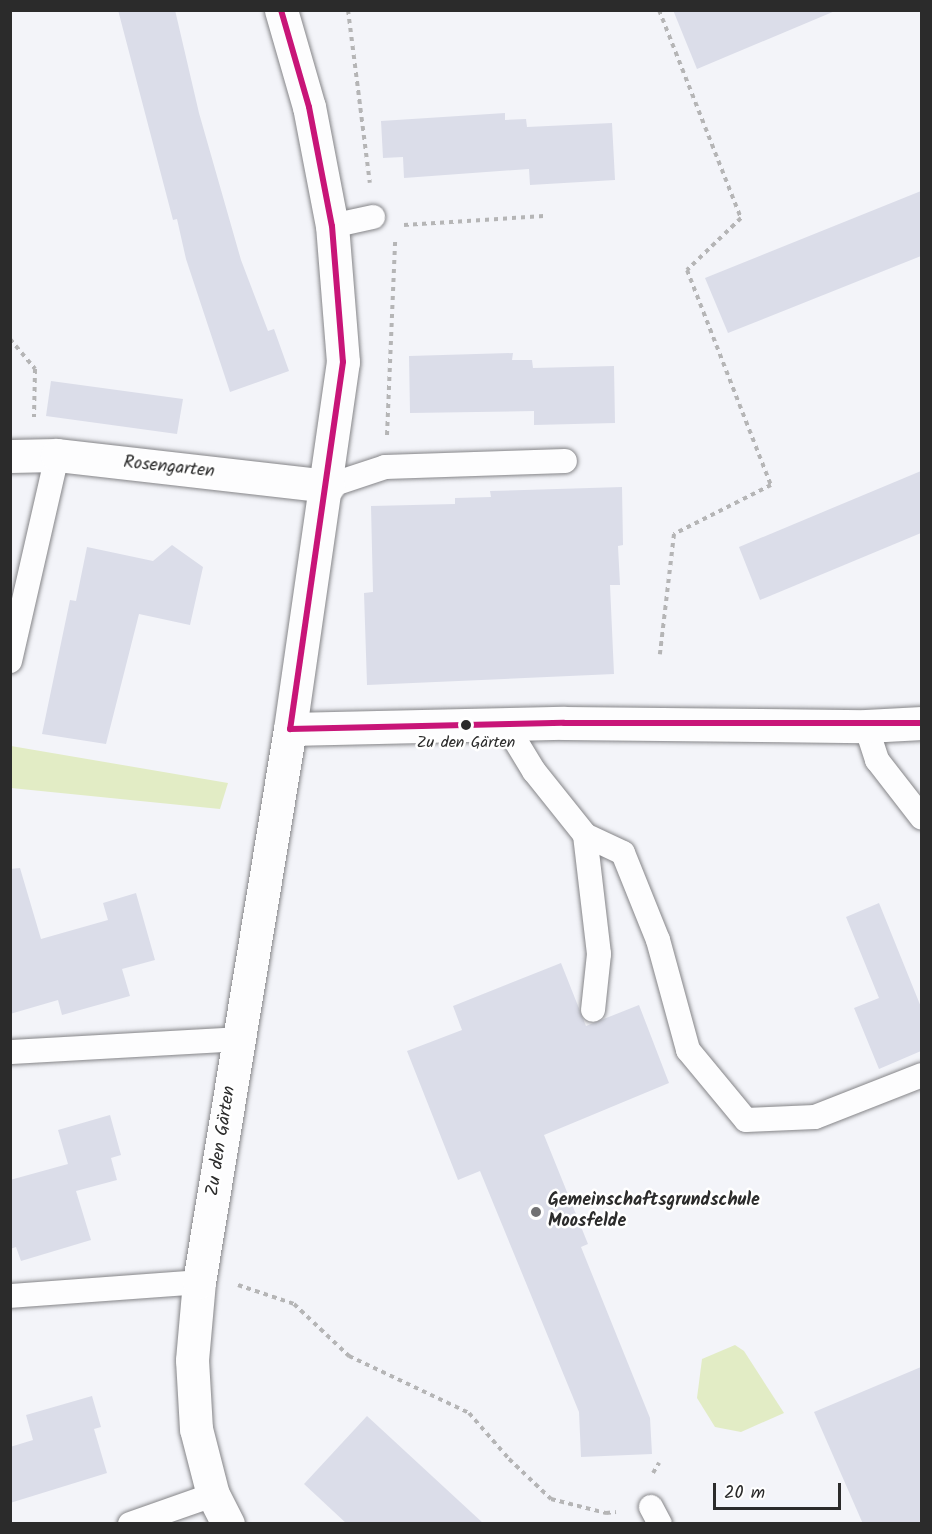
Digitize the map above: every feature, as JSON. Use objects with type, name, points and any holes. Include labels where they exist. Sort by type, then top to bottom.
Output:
[{"type":"street","name":"Zu den Gärten","points":[[228,1524],[213,1495],[196,1429],[192,1360],[199,1282],[290,729],[328,486],[343,362],[332,226],[309,107],[281,10]]},
{"type":"street","name":"Rosengarten","points":[[34,455],[328,486]]},
{"type":"street","points":[[290,729],[506,725],[866,726],[921,723]]},
{"type":"lane","points":[[332,226],[382,221]]},
{"type":"lane","points":[[10,661],[34,455]]},
{"type":"lane","points":[[328,486],[385,466],[566,461]]},
{"type":"lane","points":[[506,725],[534,771],[585,835],[623,853],[658,940],[688,1050],[746,1120],[815,1117],[921,1075]]},
{"type":"lane","points":[[866,726],[877,760],[921,818]]},
{"type":"lane","points":[[585,835],[599,954],[593,1010]]},
{"type":"lane","points":[[10,1052],[239,1039]]},
{"type":"lane","points":[[10,1296],[199,1282]]},
{"type":"lane","points":[[130,1524],[213,1495]]},
{"type":"path","points":[[348,10],[382,221],[396,244],[385,466]]},
{"type":"path","points":[[659,10],[741,218],[687,270],[771,485],[674,534],[660,654]]},
{"type":"path","points":[[382,221],[544,216]]},
{"type":"path","points":[[10,339],[35,369],[34,455]]},
{"type":"path","points":[[199,1282],[227,1282],[294,1304],[349,1356],[469,1413],[509,1459],[551,1499],[606,1513],[655,1515],[647,1482],[659,1462]]},
{"type":"green space","points":[[11,746],[228,783],[220,809],[11,788]]},
{"type":"green space","points":[[735,1345],[744,1351],[784,1413],[741,1432],[715,1427],[697,1398],[702,1359]]},
{"type":"building","points":[[118,10],[175,10],[199,113],[241,260],[268,331],[274,329],[289,371],[230,392],[186,259],[177,219],[173,220]]},
{"type":"building","points":[[673,10],[835,10],[835,11],[697,69]]},
{"type":"building","points":[[505,113],[505,120],[526,119],[527,127],[612,123],[615,180],[530,185],[529,169],[404,178],[403,157],[383,158],[381,121]]},
{"type":"building","points":[[921,191],[921,256],[728,333],[705,278]]},
{"type":"building","points":[[513,353],[512,360],[532,360],[533,368],[614,366],[615,423],[534,425],[534,411],[410,413],[409,356]]},
{"type":"building","points":[[51,381],[183,399],[177,434],[46,416]]},
{"type":"building","points":[[921,471],[921,533],[760,600],[739,547]]},
{"type":"building","points":[[622,487],[623,545],[618,546],[620,585],[610,585],[614,674],[367,685],[364,593],[373,592],[371,506],[455,504],[455,498],[491,497],[490,491]]},
{"type":"building","points":[[172,545],[203,567],[190,625],[139,614],[106,744],[42,734],[70,600],[76,601],[87,547],[153,561]]},
{"type":"building","points":[[20,868],[41,939],[108,920],[103,903],[136,893],[155,960],[122,969],[130,996],[62,1015],[58,1000],[10,1014],[10,869]]},
{"type":"building","points":[[879,903],[921,1007],[921,1051],[879,1069],[854,1008],[879,998],[846,917]]},
{"type":"building","name":"Gemeinschaftsgrundschule Moosfelde","points":[[561,963],[586,1026],[639,1005],[669,1083],[544,1135],[588,1244],[581,1247],[650,1418],[652,1454],[581,1457],[579,1412],[480,1171],[458,1180],[407,1051],[462,1030],[453,1006]]},
{"type":"building","points":[[110,1115],[121,1155],[111,1158],[117,1180],[76,1191],[91,1240],[21,1261],[16,1247],[10,1249],[10,1180],[68,1164],[58,1130]]},
{"type":"building","points":[[921,1367],[921,1524],[863,1524],[814,1412]]},
{"type":"building","points":[[92,1396],[101,1427],[94,1429],[107,1473],[10,1503],[10,1447],[33,1440],[26,1415]]},
{"type":"building","points":[[367,1416],[484,1524],[347,1524],[304,1484]]},
{"type":"transit line","points":[[281,10],[309,107],[332,226],[343,362],[290,729]]},
{"type":"transit line","points":[[290,729],[564,723],[922,723]]},
{"type":"place","name":"Zu den Gärten","points":[[466,725]]},
{"type":"place","name":"Gemeinschaftsgrundschule Moosfelde","points":[[536,1212]]}]
